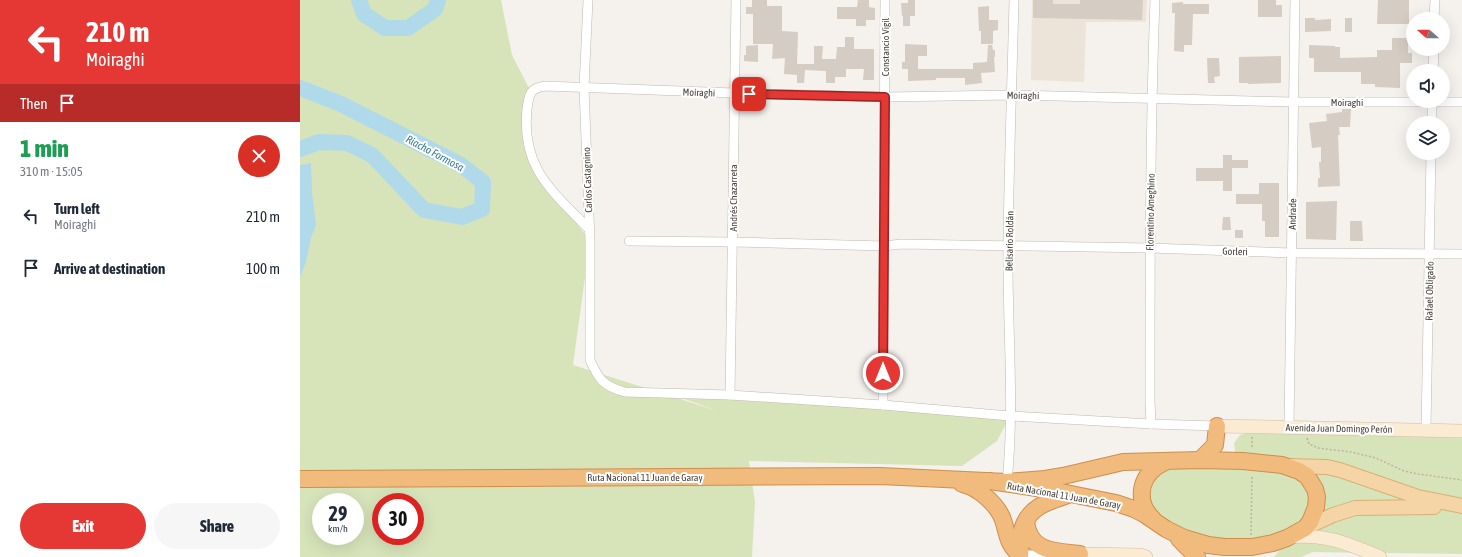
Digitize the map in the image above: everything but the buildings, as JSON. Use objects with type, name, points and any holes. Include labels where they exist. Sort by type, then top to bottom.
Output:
[{"type":"highway","points":[[1200,460],[1214,445],[1217,426]]},
{"type":"highway","points":[[1214,445],[1226,461]]},
{"type":"highway","name":"Ruta Nacional 11 Juan de Garay","points":[[300,479],[880,476],[937,479],[990,481],[1007,482],[1063,476],[1116,463],[1200,460],[1252,462],[1282,466],[1299,471],[1307,476],[1315,489],[1317,497],[1316,507],[1310,522],[1304,528],[1257,552],[1194,542],[1163,527],[1134,509],[1116,503],[1072,494],[990,481]]},
{"type":"highway","name":"Ruta Nacional 11 Juan de Garay","points":[[1167,461],[1156,467],[1149,474],[1143,484],[1141,492],[1142,500],[1146,510],[1197,557]]},
{"type":"highway","points":[[937,479],[970,485],[981,492],[993,504],[1002,518],[1010,545],[1020,556]]},
{"type":"highway","points":[[1020,556],[1022,533],[1030,514],[1038,506],[1072,494]]},
{"type":"highway","points":[[1026,521],[1027,531],[1041,547],[1047,550],[1080,554]]},
{"type":"main road","name":"Avenida Juan Domingo Perón","points":[[1217,426],[1462,431]]},
{"type":"main road","points":[[1282,466],[1327,467],[1340,470],[1418,497],[1462,506]]},
{"type":"main road","points":[[1304,528],[1333,515],[1355,508],[1462,506]]},
{"type":"main road","points":[[1283,539],[1301,536],[1327,538],[1345,543],[1380,557]]},
{"type":"main road","points":[[1080,554],[1140,555],[1146,557]]},
{"type":"street","name":"Carlos Castagnino","points":[[588,0],[584,88],[589,229],[590,360],[596,374],[603,382],[612,388],[625,392],[730,395]]},
{"type":"street","name":"Andrés Chazarreta","points":[[730,395],[736,0]]},
{"type":"street","name":"Constancio Vigil","points":[[883,405],[885,0]]},
{"type":"street","name":"Belisario Roldán","points":[[1007,482],[1010,455],[1008,246],[1014,0]]},
{"type":"street","name":"Florentino Ameghino","points":[[1151,424],[1150,248],[1154,0]]},
{"type":"street","name":"Andrade","points":[[1288,427],[1295,0]]},
{"type":"street","points":[[1434,12],[1435,0]]},
{"type":"street","name":"Moiraghi","points":[[589,229],[546,184],[538,172],[532,157],[526,124],[531,92],[536,87],[545,86],[734,94],[885,97],[1012,95],[1152,97],[1294,102],[1406,101]]},
{"type":"street","name":"Moiraghi","points":[[1450,102],[1462,102]]},
{"type":"street","name":"Rafael Obligado","points":[[1426,430],[1431,160]]},
{"type":"street","name":"Gorleri","points":[[629,241],[884,246],[901,244],[1150,248],[1291,253],[1462,254]]},
{"type":"street","points":[[730,395],[883,405],[1010,416],[1217,426]]},
{"type":"street","points":[[1020,556],[1080,554]]},
{"type":"path","points":[[1251,427],[1257,552]]},
{"type":"path","points":[[1305,427],[1309,444],[1318,448],[1351,452],[1376,458],[1404,470],[1418,474],[1462,480]]},
{"type":"shaded area","points":[[1032,0],[1147,0],[1146,22],[1086,22],[1084,82],[1031,80]]},
{"type":"green space","points":[[300,0],[501,0],[512,55],[531,92],[526,124],[538,172],[590,241],[573,365],[718,411],[668,393],[1010,416],[997,441],[962,466],[749,461],[755,502],[752,557],[300,557]]},
{"type":"green space","points":[[1256,431],[1462,438],[1462,554],[1384,553],[1305,529],[1312,481],[1246,458],[1235,452],[1234,443],[1240,435]]},
{"type":"green space","points":[[1168,467],[1281,470],[1300,479],[1309,490],[1311,508],[1302,522],[1283,534],[1261,541],[1209,541],[1163,521],[1150,507],[1149,484]]},
{"type":"green space","points":[[1314,537],[1371,553],[1313,552],[1301,557],[1274,557],[1284,545]]},
{"type":"water","points":[[311,163],[312,192],[316,225],[311,238],[306,262],[300,277],[300,165]]},
{"type":"waterway","name":"Riacho Formosa","points":[[359,0],[364,14],[385,28],[408,28],[435,9],[438,0]]},
{"type":"waterway","name":"Riacho Formosa","points":[[300,88],[341,104],[461,165],[483,182],[482,209],[462,217],[424,210],[372,155],[347,143],[319,142],[300,149]]},
{"type":"route","points":[[749,94],[885,97],[883,373]]}]
